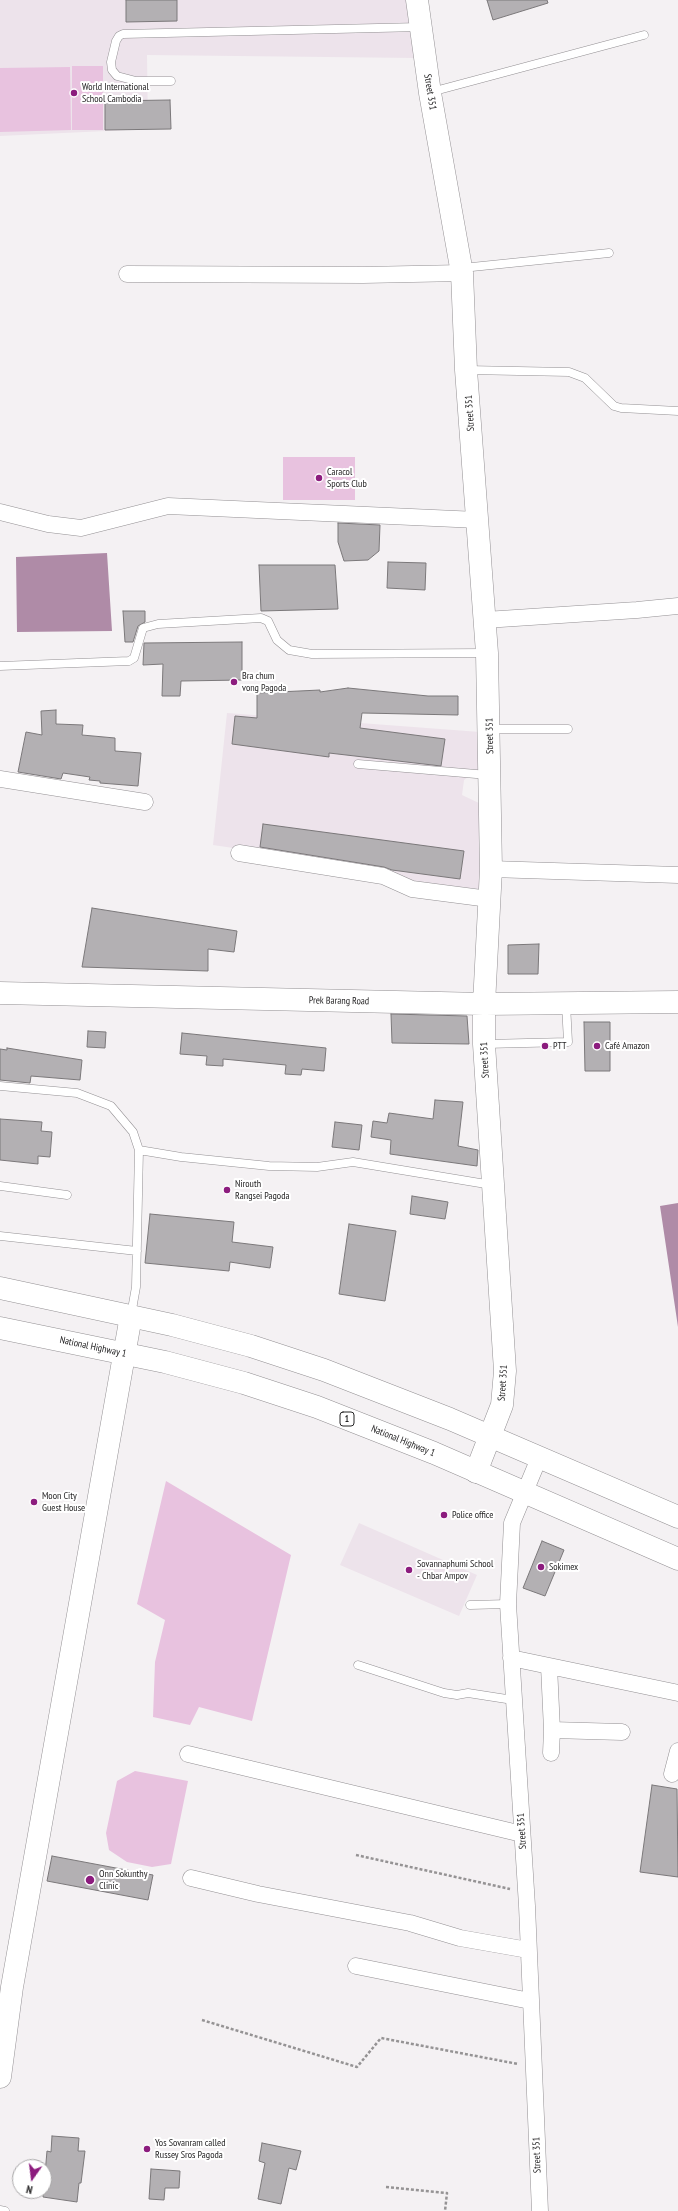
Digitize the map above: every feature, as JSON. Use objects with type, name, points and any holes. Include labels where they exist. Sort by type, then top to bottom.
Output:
[{"type":"main road","name":"Street 351","points":[[417,0],[430,92],[461,271],[466,370],[487,653],[490,730],[491,869],[484,1004],[484,1044],[505,1371],[502,1405],[491,1437],[476,1472]]},
{"type":"main road","name":"Prek Barang Road","points":[[0,993],[484,1004],[678,1002]]},
{"type":"main road","points":[[0,1288],[131,1316],[251,1346],[324,1370],[491,1437],[678,1517]]},
{"type":"main road","points":[[0,2077],[12,1987],[131,1316]]},
{"type":"main road","name":"National Highway 1","points":[[0,1328],[165,1362],[244,1384],[317,1407],[524,1492],[678,1559]]},
{"type":"street","points":[[127,274],[363,275],[461,271]]},
{"type":"street","points":[[0,512],[48,524],[81,528],[168,506],[478,520]]},
{"type":"street","points":[[485,620],[678,606]]},
{"type":"street","points":[[0,779],[145,802]]},
{"type":"street","points":[[239,854],[384,876],[412,890],[489,899]]},
{"type":"street","points":[[491,869],[678,875]]},
{"type":"street","name":"Street 351","points":[[539,1458],[512,1523],[508,1604],[526,1893],[540,2211]]},
{"type":"street","points":[[512,1658],[678,1693]]},
{"type":"street","points":[[550,1666],[552,1730],[551,1753]]},
{"type":"street","points":[[552,1730],[622,1732]]},
{"type":"street","points":[[672,1774],[678,1751]]},
{"type":"street","points":[[188,1754],[522,1834]]},
{"type":"street","points":[[191,1878],[258,1894],[410,1923],[460,1938],[528,1950]]},
{"type":"street","points":[[356,1966],[530,2001]]},
{"type":"lane","points":[[171,81],[136,82],[117,76],[112,70],[111,62],[116,41],[119,36],[123,34],[420,27]]},
{"type":"lane","points":[[430,92],[644,35]]},
{"type":"lane","points":[[461,271],[609,253]]},
{"type":"lane","points":[[466,370],[569,372],[585,378],[614,406],[621,408],[678,411]]},
{"type":"lane","points":[[0,666],[129,661],[134,658],[143,628],[158,624],[261,618],[268,621],[277,640],[289,650],[312,654],[487,653]]},
{"type":"lane","points":[[490,730],[568,728]]},
{"type":"lane","points":[[358,764],[490,775]]},
{"type":"lane","points":[[484,1044],[568,1042],[566,1003]]},
{"type":"lane","points":[[0,1086],[77,1093],[111,1106],[133,1132],[139,1150],[136,1287],[131,1316]]},
{"type":"lane","points":[[139,1150],[181,1157],[269,1166],[317,1167],[353,1162],[493,1186]]},
{"type":"lane","points":[[0,1187],[66,1195]]},
{"type":"lane","points":[[0,1236],[137,1251]]},
{"type":"lane","points":[[470,1605],[508,1604]]},
{"type":"lane","points":[[358,1665],[444,1693],[457,1695],[468,1693],[513,1700]]},
{"type":"lane","points":[[0,2210],[5,2211]]},
{"type":"path","points":[[356,1855],[526,1893]]},
{"type":"path","points":[[202,2020],[357,2067],[381,2038],[534,2067]]},
{"type":"path","points":[[386,2188],[447,2193],[445,2211]]},
{"type":"shaded area","name":"World International School Cambodia","points":[[0,0],[408,0],[416,58],[147,55],[148,129],[0,136]]},
{"type":"shaded area","points":[[72,66],[103,66],[103,130],[72,130]]},
{"type":"shaded area","points":[[70,67],[71,130],[0,132],[0,68]]},
{"type":"shaded area","name":"Caracol Sports Club","points":[[283,457],[355,457],[355,500],[283,500]]},
{"type":"shaded area","points":[[107,553],[112,631],[17,632],[16,557]]},
{"type":"shaded area","points":[[227,713],[480,732],[480,768],[464,780],[462,795],[481,804],[482,889],[412,884],[389,871],[213,845]]},
{"type":"shaded area","points":[[678,1203],[678,1327],[660,1206]]},
{"type":"shaded area","points":[[166,1481],[291,1555],[252,1721],[199,1707],[190,1725],[153,1717],[155,1662],[165,1620],[137,1604]]},
{"type":"shaded area","name":"Sovannaphumi School - Chbar Ampov","points":[[359,1523],[477,1575],[459,1616],[340,1565]]},
{"type":"shaded area","points":[[135,1771],[188,1781],[171,1864],[152,1867],[127,1862],[109,1850],[106,1833],[117,1781]]},
{"type":"building","points":[[126,0],[177,0],[177,21],[126,22]]},
{"type":"building","points":[[487,0],[547,0],[548,3],[493,20]]},
{"type":"building","points":[[170,100],[171,129],[105,130],[105,101]]},
{"type":"building","points":[[338,523],[380,525],[379,551],[368,560],[344,561],[338,542]]},
{"type":"building","points":[[388,562],[426,563],[425,590],[387,588]]},
{"type":"building","points":[[259,565],[335,565],[338,609],[261,611]]},
{"type":"building","points":[[123,611],[145,611],[145,622],[138,626],[133,642],[125,642]]},
{"type":"building","points":[[242,642],[242,680],[181,681],[180,696],[162,696],[163,664],[143,665],[144,643]]},
{"type":"building","points":[[348,688],[428,696],[458,696],[458,715],[362,713],[360,728],[445,739],[441,766],[329,753],[329,757],[232,744],[235,716],[257,718],[257,693],[320,690],[320,692]]},
{"type":"building","points":[[56,710],[56,724],[83,725],[82,735],[115,738],[115,751],[141,753],[138,786],[100,783],[100,781],[89,780],[90,777],[63,773],[61,779],[18,772],[26,732],[42,735],[41,711]]},
{"type":"building","points":[[263,824],[464,851],[460,879],[392,870],[384,867],[260,847]]},
{"type":"building","points":[[92,908],[237,931],[234,952],[208,949],[208,971],[82,967]]},
{"type":"building","points":[[539,944],[538,974],[508,974],[508,945]]},
{"type":"building","points":[[391,1014],[467,1016],[469,1044],[392,1043]]},
{"type":"building","name":"Café Amazon","points":[[584,1022],[610,1022],[610,1071],[585,1071]]},
{"type":"building","points":[[88,1031],[106,1032],[105,1048],[87,1047]]},
{"type":"building","points":[[182,1033],[326,1048],[324,1071],[302,1069],[301,1075],[285,1074],[286,1065],[223,1059],[223,1066],[206,1065],[207,1056],[180,1054]]},
{"type":"building","points":[[7,1048],[82,1060],[80,1080],[31,1076],[30,1083],[0,1080],[0,1049],[7,1050]]},
{"type":"building","points":[[435,1100],[463,1102],[458,1146],[478,1150],[477,1166],[390,1154],[391,1140],[371,1137],[373,1121],[387,1123],[389,1113],[433,1119]]},
{"type":"building","points":[[0,1119],[42,1122],[41,1131],[52,1132],[50,1157],[38,1156],[38,1164],[0,1160]]},
{"type":"building","points":[[335,1122],[362,1125],[359,1150],[332,1147]]},
{"type":"building","points":[[412,1196],[448,1202],[445,1219],[410,1214]]},
{"type":"building","points":[[150,1214],[234,1222],[232,1242],[273,1247],[270,1268],[230,1262],[229,1271],[145,1263]]},
{"type":"building","points":[[349,1224],[396,1231],[385,1301],[339,1294]]},
{"type":"building","points":[[542,1541],[564,1550],[545,1596],[523,1588]]},
{"type":"building","points":[[652,1785],[677,1789],[678,1877],[640,1872]]},
{"type":"building","points":[[52,1856],[153,1875],[148,1900],[47,1881]]},
{"type":"building","points":[[52,2136],[79,2138],[78,2151],[85,2151],[77,2202],[52,2198],[52,2159],[46,2159],[47,2151],[51,2152]]},
{"type":"building","points":[[262,2143],[301,2151],[296,2170],[289,2168],[281,2204],[258,2199],[265,2163],[259,2161]]},
{"type":"building","points":[[151,2169],[180,2171],[179,2188],[165,2188],[164,2200],[149,2199]]},
{"type":"place","name":"World International School Cambodia","points":[[74,93]]},
{"type":"place","name":"Caracol Sports Club","points":[[319,478]]},
{"type":"place","name":"Bra chum vong Pagoda","points":[[234,682]]},
{"type":"place","name":"PTT","points":[[545,1046]]},
{"type":"place","name":"Café Amazon","points":[[597,1046]]},
{"type":"place","name":"Nirouth Rangsei Pagoda","points":[[227,1190]]},
{"type":"place","name":"Moon City Guest House","points":[[34,1502]]},
{"type":"place","name":"Police office","points":[[444,1515]]},
{"type":"place","name":"Sokimex","points":[[541,1567]]},
{"type":"place","name":"Sovannaphumi School - Chbar Ampov","points":[[409,1570]]},
{"type":"place","name":"Onn Sokunthy Clinic","points":[[90,1880]]},
{"type":"place","name":"Yos Sovanram called Russey Sros Pagoda","points":[[147,2149]]}]
